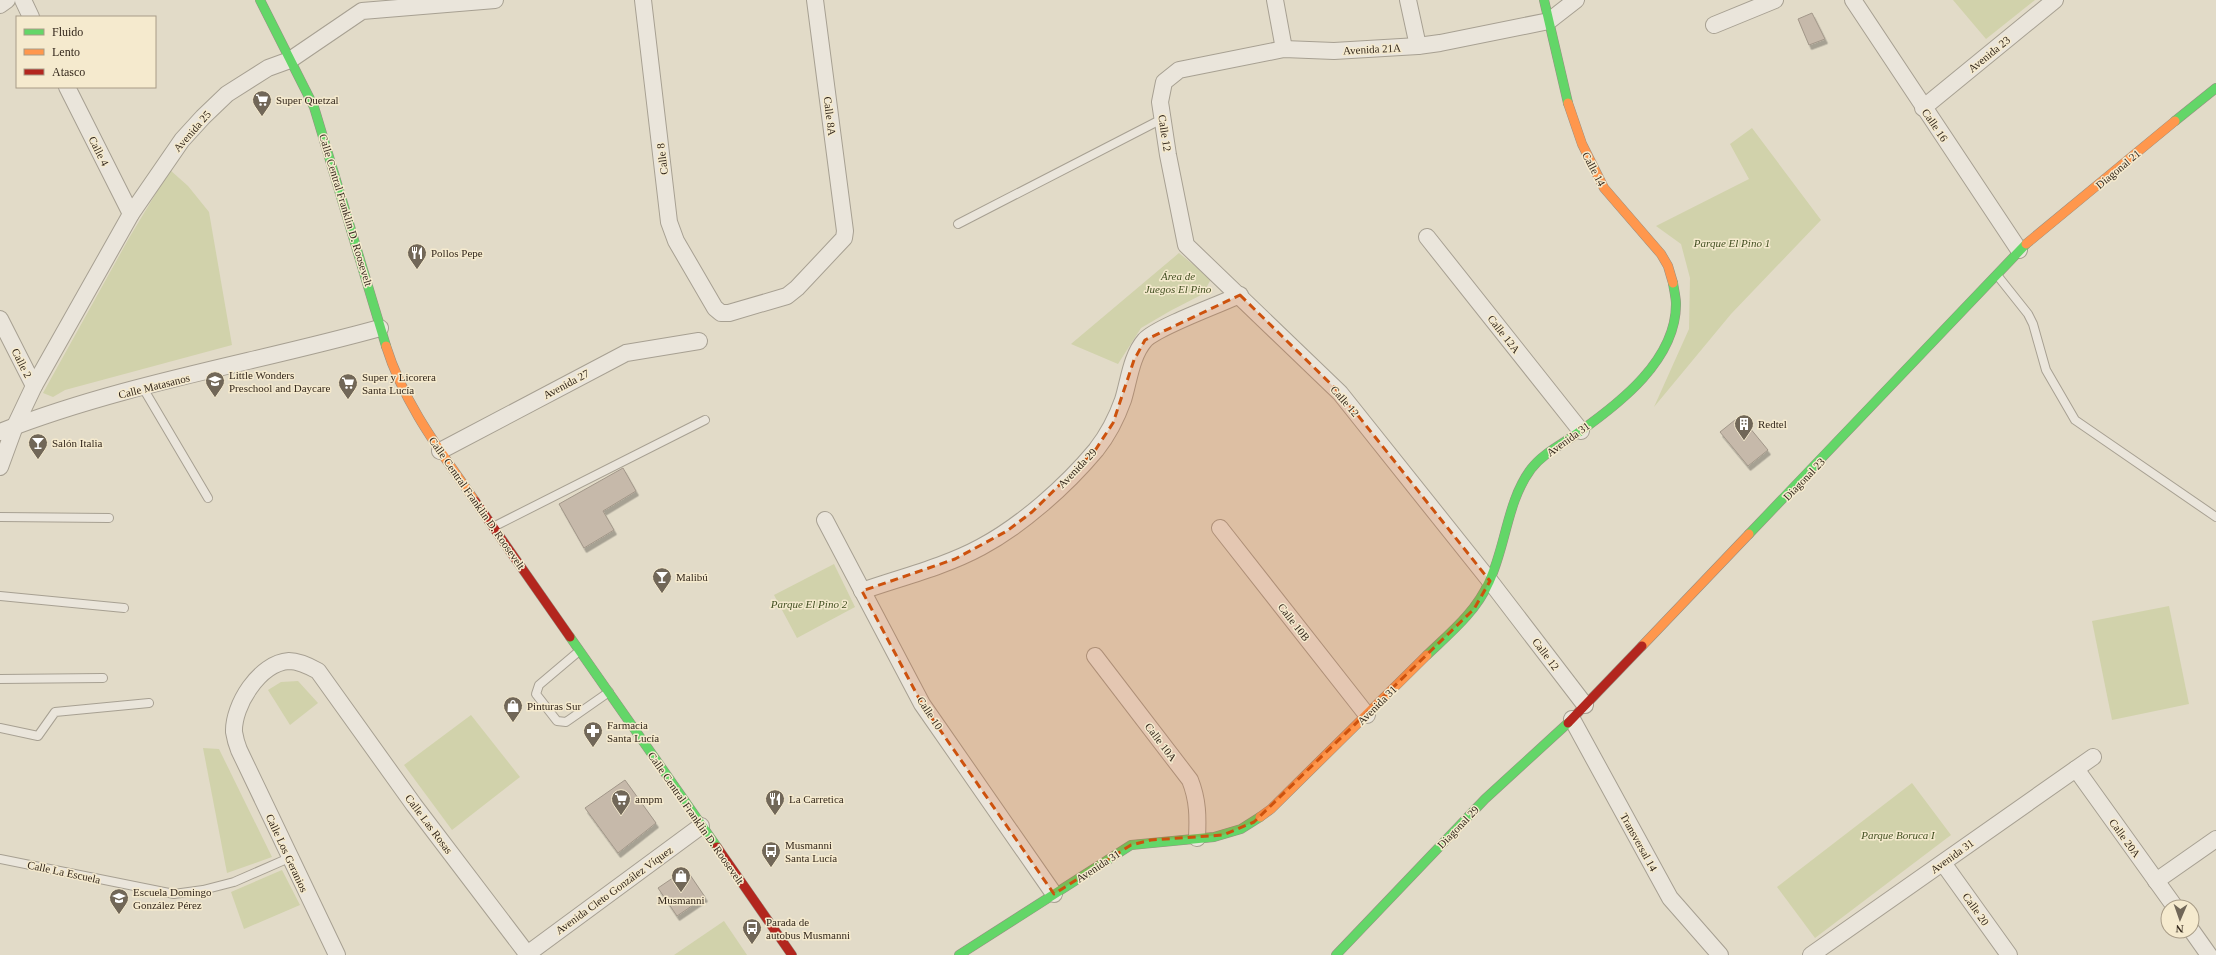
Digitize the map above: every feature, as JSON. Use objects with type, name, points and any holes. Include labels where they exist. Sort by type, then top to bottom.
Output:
[{"type":"street","points":[[0,5],[7,0]]},
{"type":"street","points":[[23,0],[31,16]]},
{"type":"street","name":"Calle Central Franklin D. Roosevelt","points":[[260,0],[314,108],[360,254],[380,328],[394,372],[417,415],[440,451],[792,955]]},
{"type":"street","name":"Avenida 25","points":[[0,467],[15,426],[34,386],[131,214],[182,140],[227,94],[268,68],[290,60],[365,5],[495,0]]},
{"type":"street","name":"Calle 8","points":[[643,0],[669,222],[676,241],[715,308],[721,312],[729,313],[787,296],[840,243],[845,232]]},
{"type":"street","name":"Calle 8A","points":[[815,0],[845,232]]},
{"type":"street","points":[[1275,0],[1284,49]]},
{"type":"street","points":[[1408,0],[1418,46]]},
{"type":"street","name":"Calle 14","points":[[1544,0],[1575,128],[1587,158],[1605,189],[1653,243],[1666,261],[1673,280],[1676,299],[1675,319]]},
{"type":"street","name":"Avenida 21A","points":[[1164,82],[1179,70],[1284,49],[1334,51],[1418,46],[1549,21],[1576,0]]},
{"type":"street","points":[[1714,25],[1775,0]]},
{"type":"street","name":"Calle 16","points":[[1853,0],[2019,250]]},
{"type":"street","name":"Avenida 23","points":[[1924,108],[2055,0]]},
{"type":"street","name":"Calle 12","points":[[1164,82],[1160,102],[1162,119],[1186,245],[1240,295],[1340,394],[1490,581],[1585,705]]},
{"type":"street","name":"Calle 4","points":[[67,88],[131,214]]},
{"type":"street","name":"Diagonal 21","points":[[2019,250],[2216,88]]},
{"type":"street","name":"Calle 12A","points":[[1427,237],[1581,431]]},
{"type":"street","name":"Diagonal 23","points":[[1585,705],[1997,275],[2019,250]]},
{"type":"street","name":"Avenida 29","points":[[862,591],[955,559],[994,539],[1032,512],[1072,476],[1096,449],[1113,423],[1122,401],[1134,360],[1145,340],[1162,329],[1240,295]]},
{"type":"street","name":"Calle 2","points":[[0,319],[34,386]]},
{"type":"street","name":"Avenida 31","points":[[959,955],[1131,845],[1151,840],[1223,836],[1254,822],[1271,809],[1474,609],[1490,581],[1507,522],[1527,474],[1540,459],[1581,431],[1642,379],[1655,363],[1670,338],[1675,319]]},
{"type":"street","name":"Calle Matasanos","points":[[0,432],[15,426],[143,388],[380,328]]},
{"type":"street","name":"Avenida 27","points":[[440,451],[626,353],[699,341]]},
{"type":"street","name":"Calle 10","points":[[825,520],[922,704],[1054,894]]},
{"type":"street","name":"Calle 10B","points":[[1220,528],[1368,715]]},
{"type":"street","name":"Calle 10A","points":[[1095,656],[1190,780],[1198,808],[1197,838]]},
{"type":"street","name":"Calle Las Rosas","points":[[239,750],[234,733],[236,715],[243,698],[255,680],[271,667],[288,661],[306,665],[318,671],[331,692],[414,805],[527,955]]},
{"type":"street","name":"Diagonal 29","points":[[1336,955],[1485,799],[1585,705]]},
{"type":"street","name":"Transversal 14","points":[[1572,718],[1670,898],[1720,955]]},
{"type":"street","name":"Calle Los Geranios","points":[[239,750],[289,858],[337,955]]},
{"type":"street","name":"Avenida 31","points":[[1812,955],[2093,757]]},
{"type":"street","name":"Calle 20A","points":[[2076,769],[2169,899]]},
{"type":"street","name":"Avenida Cleto González Víquez","points":[[527,955],[701,826]]},
{"type":"street","points":[[2156,881],[2216,839]]},
{"type":"street","name":"Calle 20","points":[[1943,863],[2009,955]]},
{"type":"street","points":[[2198,939],[2209,955]]},
{"type":"lane","points":[[958,224],[1162,119]]},
{"type":"lane","points":[[1997,275],[2028,314],[2033,324],[2046,370],[2075,420],[2216,517]]},
{"type":"lane","points":[[143,388],[208,498]]},
{"type":"lane","points":[[494,527],[705,420]]},
{"type":"lane","points":[[0,517],[109,518]]},
{"type":"lane","points":[[0,596],[124,608]]},
{"type":"lane","points":[[580,650],[538,685],[536,694],[557,721],[566,722],[609,692]]},
{"type":"lane","points":[[0,679],[103,678]]},
{"type":"lane","points":[[0,728],[38,736],[55,712],[149,703]]},
{"type":"lane","name":"Calle La Escuela","points":[[0,859],[174,894],[203,890],[234,882],[289,858]]},
{"type":"highlighted area","points":[[1240,295],[1340,393],[1490,581],[1474,609],[1254,822],[1223,835],[1151,840],[1131,845],[1054,894],[922,704],[862,591],[955,559],[1007,531],[1032,512],[1096,449],[1113,423],[1134,360],[1145,340]]},
{"type":"green space","points":[[1953,0],[2035,0],[1986,39]]},
{"type":"green space","name":"Parque El Pino 1","points":[[1752,128],[1821,220],[1731,314],[1654,407],[1689,329],[1690,278],[1681,244],[1656,226],[1749,179],[1730,144]]},
{"type":"green space","points":[[170,170],[188,186],[209,212],[232,345],[65,390],[53,397],[43,393],[129,238]]},
{"type":"green space","name":"Área de Juegos El Pino","points":[[1179,253],[1211,279],[1203,294],[1141,328],[1118,364],[1071,344]]},
{"type":"green space","name":"Parque El Pino 2","points":[[834,564],[855,607],[797,638],[774,595]]},
{"type":"green space","points":[[2169,606],[2189,704],[2112,720],[2092,621]]},
{"type":"green space","points":[[298,681],[318,703],[290,725],[268,690],[281,682]]},
{"type":"green space","points":[[471,715],[520,777],[452,830],[404,765]]},
{"type":"green space","points":[[203,748],[219,749],[272,857],[227,873]]},
{"type":"green space","name":"Parque Boruca I","points":[[1912,783],[1951,835],[1815,938],[1777,887]]},
{"type":"green space","points":[[282,870],[300,905],[244,929],[231,892]]},
{"type":"green space","points":[[724,921],[747,955],[674,955]]},
{"type":"building","points":[[1812,13],[1825,39],[1809,45],[1798,19]]},
{"type":"building","name":"Redtel","points":[[1740,416],[1768,450],[1748,466],[1720,432]]},
{"type":"building","points":[[623,468],[636,491],[603,511],[614,530],[584,548],[559,504]]},
{"type":"building","name":"ampm","points":[[625,780],[656,823],[618,853],[585,808]]},
{"type":"building","name":"Musmanni","points":[[686,869],[705,897],[677,916],[658,888]]},
{"type":"traffic: fast","points":[[260,0],[314,107],[386,346]]},
{"type":"traffic: fast","points":[[1544,0],[1568,103]]},
{"type":"traffic: fast","points":[[2175,121],[2216,88]]},
{"type":"traffic: fast","points":[[1749,534],[2026,244]]},
{"type":"traffic: fast","points":[[1427,655],[1462,622],[1484,593],[1495,568],[1517,495],[1531,469],[1547,453],[1579,432],[1628,394],[1656,361],[1667,344],[1674,324],[1676,304],[1673,283]]},
{"type":"traffic: fast","points":[[570,637],[717,847]]},
{"type":"traffic: fast","points":[[1336,955],[1485,799],[1568,723]]},
{"type":"traffic: fast","points":[[959,955],[1131,845],[1214,837],[1241,829],[1260,817]]},
{"type":"traffic: slow","points":[[1568,103],[1582,144],[1604,188],[1661,254],[1668,266],[1673,283]]},
{"type":"traffic: slow","points":[[2026,244],[2175,121]]},
{"type":"traffic: slow","points":[[386,346],[413,408],[424,427],[475,501]]},
{"type":"traffic: slow","points":[[1642,646],[1749,534]]},
{"type":"traffic: slow","points":[[1260,817],[1271,809],[1427,655]]},
{"type":"traffic: jam","points":[[475,501],[570,637]]},
{"type":"traffic: jam","points":[[1568,723],[1642,646]]},
{"type":"traffic: jam","points":[[717,847],[792,955]]},
{"type":"place","name":"Super Quetzal","points":[[262,117]]},
{"type":"place","name":"Pollos Pepe","points":[[417,270]]},
{"type":"place","name":"Little Wonders Preschool and Daycare","points":[[215,398]]},
{"type":"place","name":"Super y Licorera Santa Lucía","points":[[348,400]]},
{"type":"place","name":"Redtel","points":[[1744,441]]},
{"type":"place","name":"Salón Italia","points":[[38,460]]},
{"type":"place","name":"Malibú","points":[[662,594]]},
{"type":"place","name":"Pinturas Sur","points":[[513,723]]},
{"type":"place","name":"Farmacia Santa Lucía","points":[[593,748]]},
{"type":"place","name":"ampm","points":[[621,816]]},
{"type":"place","name":"La Carretica","points":[[775,816]]},
{"type":"place","name":"Musmanni Santa Lucía","points":[[771,868]]},
{"type":"place","name":"Musmanni","points":[[681,893]]},
{"type":"place","name":"Escuela Domingo González Pérez","points":[[119,915]]},
{"type":"place","name":"Parada de autobus Musmanni","points":[[752,945]]}]
